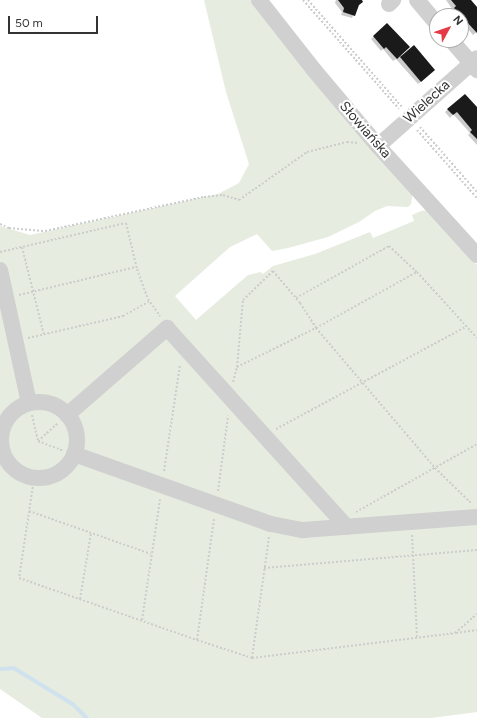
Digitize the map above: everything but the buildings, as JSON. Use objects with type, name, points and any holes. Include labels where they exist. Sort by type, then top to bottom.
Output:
[{"type":"street","name":"Słowiańska","points":[[259,0],[314,70],[376,143],[477,255]]},
{"type":"street","points":[[417,0],[429,14]]},
{"type":"street","points":[[459,48],[475,64]]},
{"type":"street","name":"Wielecka","points":[[376,143],[475,64]]},
{"type":"street","points":[[0,270],[29,403]]},
{"type":"street","points":[[67,415],[167,328],[343,524]]},
{"type":"street","points":[[39,402],[59,408],[67,415],[74,427],[77,440],[74,454],[70,462],[56,474],[34,479],[23,475],[10,466],[3,453],[1,438],[2,426],[14,411],[29,403],[39,402]]},
{"type":"street","points":[[74,454],[271,524],[303,530],[343,524],[412,522],[475,511]]},
{"type":"path","points":[[303,0],[477,192]]},
{"type":"path","points":[[308,0],[477,198]]},
{"type":"path","points":[[0,224],[9,228],[45,231],[204,198],[223,195],[239,200],[307,152],[347,142],[376,143]]},
{"type":"path","points":[[0,252],[126,223],[136,267],[150,301],[167,328]]},
{"type":"path","points":[[296,298],[390,246],[417,272],[477,338]]},
{"type":"path","points":[[22,247],[44,335]]},
{"type":"path","points":[[6,298],[136,267]]},
{"type":"path","points":[[197,640],[230,398],[237,367],[243,300],[273,271],[296,298],[316,328],[435,468],[475,511]]},
{"type":"path","points":[[237,367],[316,328],[417,272]]},
{"type":"path","points":[[15,341],[123,316],[150,301]]},
{"type":"path","points":[[263,436],[467,326]]},
{"type":"path","points":[[29,403],[38,441]]},
{"type":"path","points":[[38,441],[67,415]]},
{"type":"path","points":[[38,441],[74,454]]},
{"type":"path","points":[[343,524],[477,444]]},
{"type":"path","points":[[34,479],[20,578],[197,640],[252,658],[477,630]]},
{"type":"path","points":[[29,511],[152,554]]},
{"type":"path","points":[[412,522],[417,637]]},
{"type":"path","points":[[252,658],[271,524]]},
{"type":"path","points":[[80,599],[91,533]]},
{"type":"path","points":[[264,568],[477,550]]},
{"type":"path","points":[[455,633],[477,614]]},
{"type":"shaded area","points":[[204,0],[251,0],[413,192],[411,204],[408,207],[387,206],[328,237],[272,251],[257,234],[230,247],[175,296],[196,320],[248,275],[261,272],[263,274],[273,266],[315,254],[370,232],[373,238],[414,221],[412,215],[421,211],[428,210],[477,265],[477,712],[431,718],[42,718],[0,689],[0,462],[7,472],[18,481],[30,485],[44,485],[58,481],[70,472],[78,460],[82,438],[79,424],[71,412],[60,403],[48,398],[33,398],[20,401],[8,409],[0,420],[0,226],[30,235],[218,194],[239,183],[249,164],[226,92]]},
{"type":"shaded area","points":[[38,407],[51,410],[62,417],[69,428],[72,441],[69,454],[62,465],[51,472],[38,475],[25,472],[14,465],[7,454],[4,441],[7,428],[14,417],[25,410]]},
{"type":"waterway","points":[[0,669],[14,668],[73,704],[87,718]]}]
